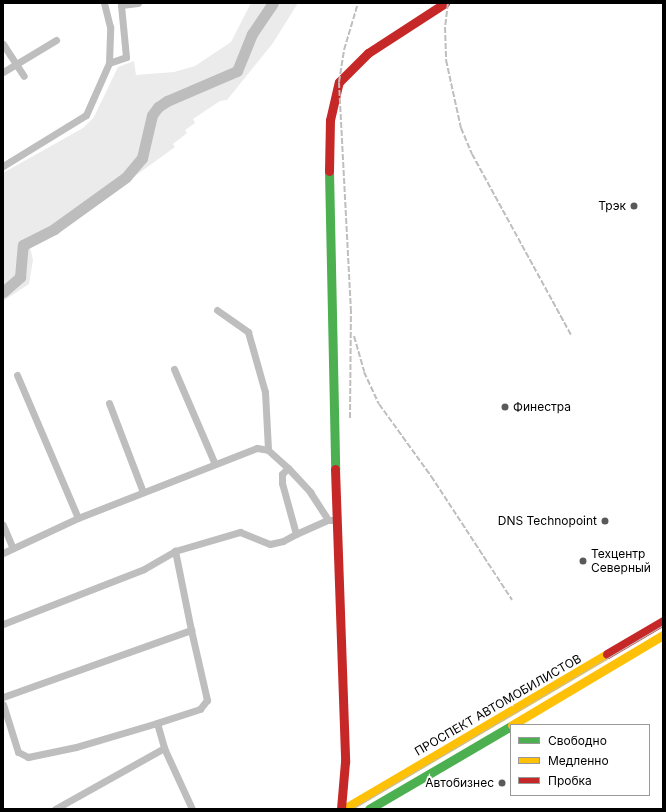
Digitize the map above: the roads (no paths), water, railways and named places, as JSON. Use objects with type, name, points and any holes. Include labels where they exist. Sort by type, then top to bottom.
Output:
[{"type":"street","points":[[3,166],[86,115],[109,63],[110,27],[104,3]]},
{"type":"street","points":[[109,63],[126,57],[121,5],[138,3]]},
{"type":"street","points":[[342,809],[345,762],[332,520],[329,215],[330,120],[340,82],[344,77],[368,53],[445,3]]},
{"type":"street","points":[[3,72],[56,40]]},
{"type":"street","points":[[3,44],[17,63],[24,76]]},
{"type":"street","points":[[217,310],[248,332],[265,392],[268,450]]},
{"type":"street","points":[[174,369],[215,464]]},
{"type":"street","points":[[17,375],[78,518]]},
{"type":"street","points":[[109,403],[143,492]]},
{"type":"street","points":[[3,553],[78,518],[257,448],[268,450],[288,468],[310,492],[332,520]]},
{"type":"street","points":[[288,468],[282,474],[282,483],[296,534]]},
{"type":"street","points":[[3,624],[144,569],[175,551],[240,532],[270,544],[283,541],[296,534],[332,520]]},
{"type":"street","points":[[3,525],[13,548]]},
{"type":"street","points":[[3,704],[18,752],[28,757],[76,747],[200,709],[207,700],[175,551]]},
{"type":"street","name":"ПРОСПЕКТ АВТОМОБИЛИСТОВ","points":[[342,809],[663,621]]},
{"type":"street","points":[[3,697],[191,630]]},
{"type":"street","name":"ПРОСПЕКТ АВТОМОБИЛИСТОВ","points":[[514,724],[663,636]]},
{"type":"street","points":[[157,723],[164,748],[193,806],[192,809]]},
{"type":"street","name":"ПРОСПЕКТ АВТОМОБИЛИСТОВ","points":[[369,809],[510,726]]},
{"type":"street","points":[[55,809],[164,748]]},
{"type":"waterway","points":[[3,292],[20,277],[23,245],[54,229],[126,177],[142,158],[152,115],[158,107],[167,101],[237,71],[252,34],[273,3]]},
{"type":"tram line","points":[[352,809],[663,625]]},
{"type":"railway","points":[[350,418],[351,312],[339,82],[344,50],[358,3]]},
{"type":"railway","points":[[448,3],[445,27],[446,60],[461,128],[472,154],[571,335]]},
{"type":"railway","points":[[354,336],[364,372],[379,404],[431,476],[512,600]]},
{"type":"place","name":"Трэк","points":[[634,206]]},
{"type":"place","name":"Финестра","points":[[505,407]]},
{"type":"place","name":"DNS Technopoint","points":[[605,521]]},
{"type":"place","name":"Техцентр Северный","points":[[583,561]]},
{"type":"place","name":"Автобизнес","points":[[502,783]]}]
